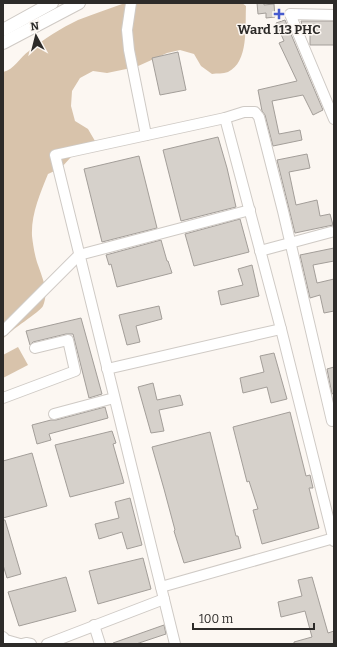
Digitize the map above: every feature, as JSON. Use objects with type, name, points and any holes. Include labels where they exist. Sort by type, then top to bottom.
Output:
[{"type":"main road","points":[[3,30],[52,3]]},
{"type":"main road","points":[[3,43],[79,3]]},
{"type":"street","points":[[131,3],[127,30],[129,50],[146,135]]},
{"type":"street","points":[[333,113],[290,14],[334,15]]},
{"type":"street","points":[[175,644],[55,155],[253,111],[259,117],[332,421]]},
{"type":"street","points":[[161,587],[334,539],[281,328],[225,118]]},
{"type":"street","points":[[3,331],[79,256],[250,210]]},
{"type":"street","points":[[260,251],[331,232]]},
{"type":"street","points":[[107,368],[281,328]]},
{"type":"street","points":[[3,398],[75,371],[68,340],[34,348]]},
{"type":"street","points":[[54,414],[114,398]]},
{"type":"street","points":[[47,644],[164,599]]},
{"type":"street","points":[[94,625],[100,644]]},
{"type":"street","points":[[3,637],[6,640],[21,644],[31,644]]},
{"type":"shaded area","points":[[125,3],[242,3],[246,6],[243,52],[235,67],[224,73],[212,74],[201,66],[194,54],[180,50],[167,53],[136,67],[107,73],[93,71],[80,78],[72,91],[71,106],[75,121],[88,129],[95,141],[82,148],[61,168],[48,174],[37,204],[32,228],[35,255],[45,286],[45,301],[41,309],[3,339],[3,72],[14,66],[41,42],[65,27],[78,20]]},
{"type":"shaded area","points":[[18,347],[28,365],[3,378],[3,355]]},
{"type":"building","points":[[257,3],[264,3],[264,5],[274,4],[275,17],[266,18],[266,13],[258,14]]},
{"type":"building","points":[[285,20],[323,110],[313,115],[303,95],[272,101],[279,134],[300,130],[302,140],[273,146],[265,115],[262,111],[258,90],[297,81],[279,43],[284,41],[276,23]]},
{"type":"building","points":[[301,21],[334,21],[334,45],[310,45],[310,31],[304,31]]},
{"type":"building","points":[[178,52],[186,90],[160,95],[152,58]]},
{"type":"building","points":[[218,137],[236,207],[181,221],[163,150]]},
{"type":"building","points":[[307,154],[310,168],[289,172],[296,205],[317,200],[320,216],[330,214],[333,225],[295,233],[277,160]]},
{"type":"building","points":[[139,156],[157,228],[102,242],[84,169]]},
{"type":"building","points":[[240,219],[249,252],[194,266],[185,234]]},
{"type":"building","points":[[161,240],[172,273],[117,287],[111,264],[109,265],[106,255]]},
{"type":"building","points":[[334,248],[334,261],[313,265],[317,283],[334,279],[334,311],[324,313],[320,295],[310,298],[300,255]]},
{"type":"building","points":[[252,265],[259,296],[221,305],[218,291],[243,285],[238,269]]},
{"type":"building","points":[[159,306],[162,319],[136,326],[140,342],[127,345],[119,315]]},
{"type":"building","points":[[81,318],[102,394],[89,398],[73,334],[66,334],[33,342],[30,345],[26,331]]},
{"type":"building","points":[[274,353],[287,399],[271,403],[267,387],[243,393],[240,378],[264,372],[260,356]]},
{"type":"building","points":[[334,367],[334,393],[332,394],[327,369]]},
{"type":"building","points":[[153,383],[157,400],[180,395],[183,405],[159,410],[164,431],[151,433],[138,387]]},
{"type":"building","points":[[105,407],[108,418],[49,434],[51,440],[37,444],[32,425]]},
{"type":"building","points":[[290,412],[306,476],[310,475],[313,488],[309,488],[319,528],[262,544],[253,510],[258,509],[249,481],[247,482],[233,427]]},
{"type":"building","points":[[112,431],[116,443],[113,444],[124,483],[70,497],[55,445]]},
{"type":"building","points":[[210,432],[236,536],[238,536],[241,548],[184,563],[152,447]]},
{"type":"building","points":[[32,453],[47,506],[3,518],[3,461]]},
{"type":"building","points":[[130,498],[142,545],[127,549],[122,532],[99,539],[95,524],[119,518],[115,502]]},
{"type":"building","points":[[3,520],[5,520],[21,574],[7,578],[3,565]]},
{"type":"building","points":[[143,558],[151,589],[98,604],[89,571]]},
{"type":"building","points":[[66,577],[76,611],[19,626],[8,592]]},
{"type":"building","points":[[312,577],[328,633],[334,631],[334,644],[294,644],[294,642],[312,637],[305,611],[281,617],[278,602],[302,596],[298,580]]},
{"type":"building","points":[[164,625],[166,634],[136,644],[113,644],[113,643]]},
{"type":"place","name":"Ward 113 PHC","points":[[279,14]]}]
